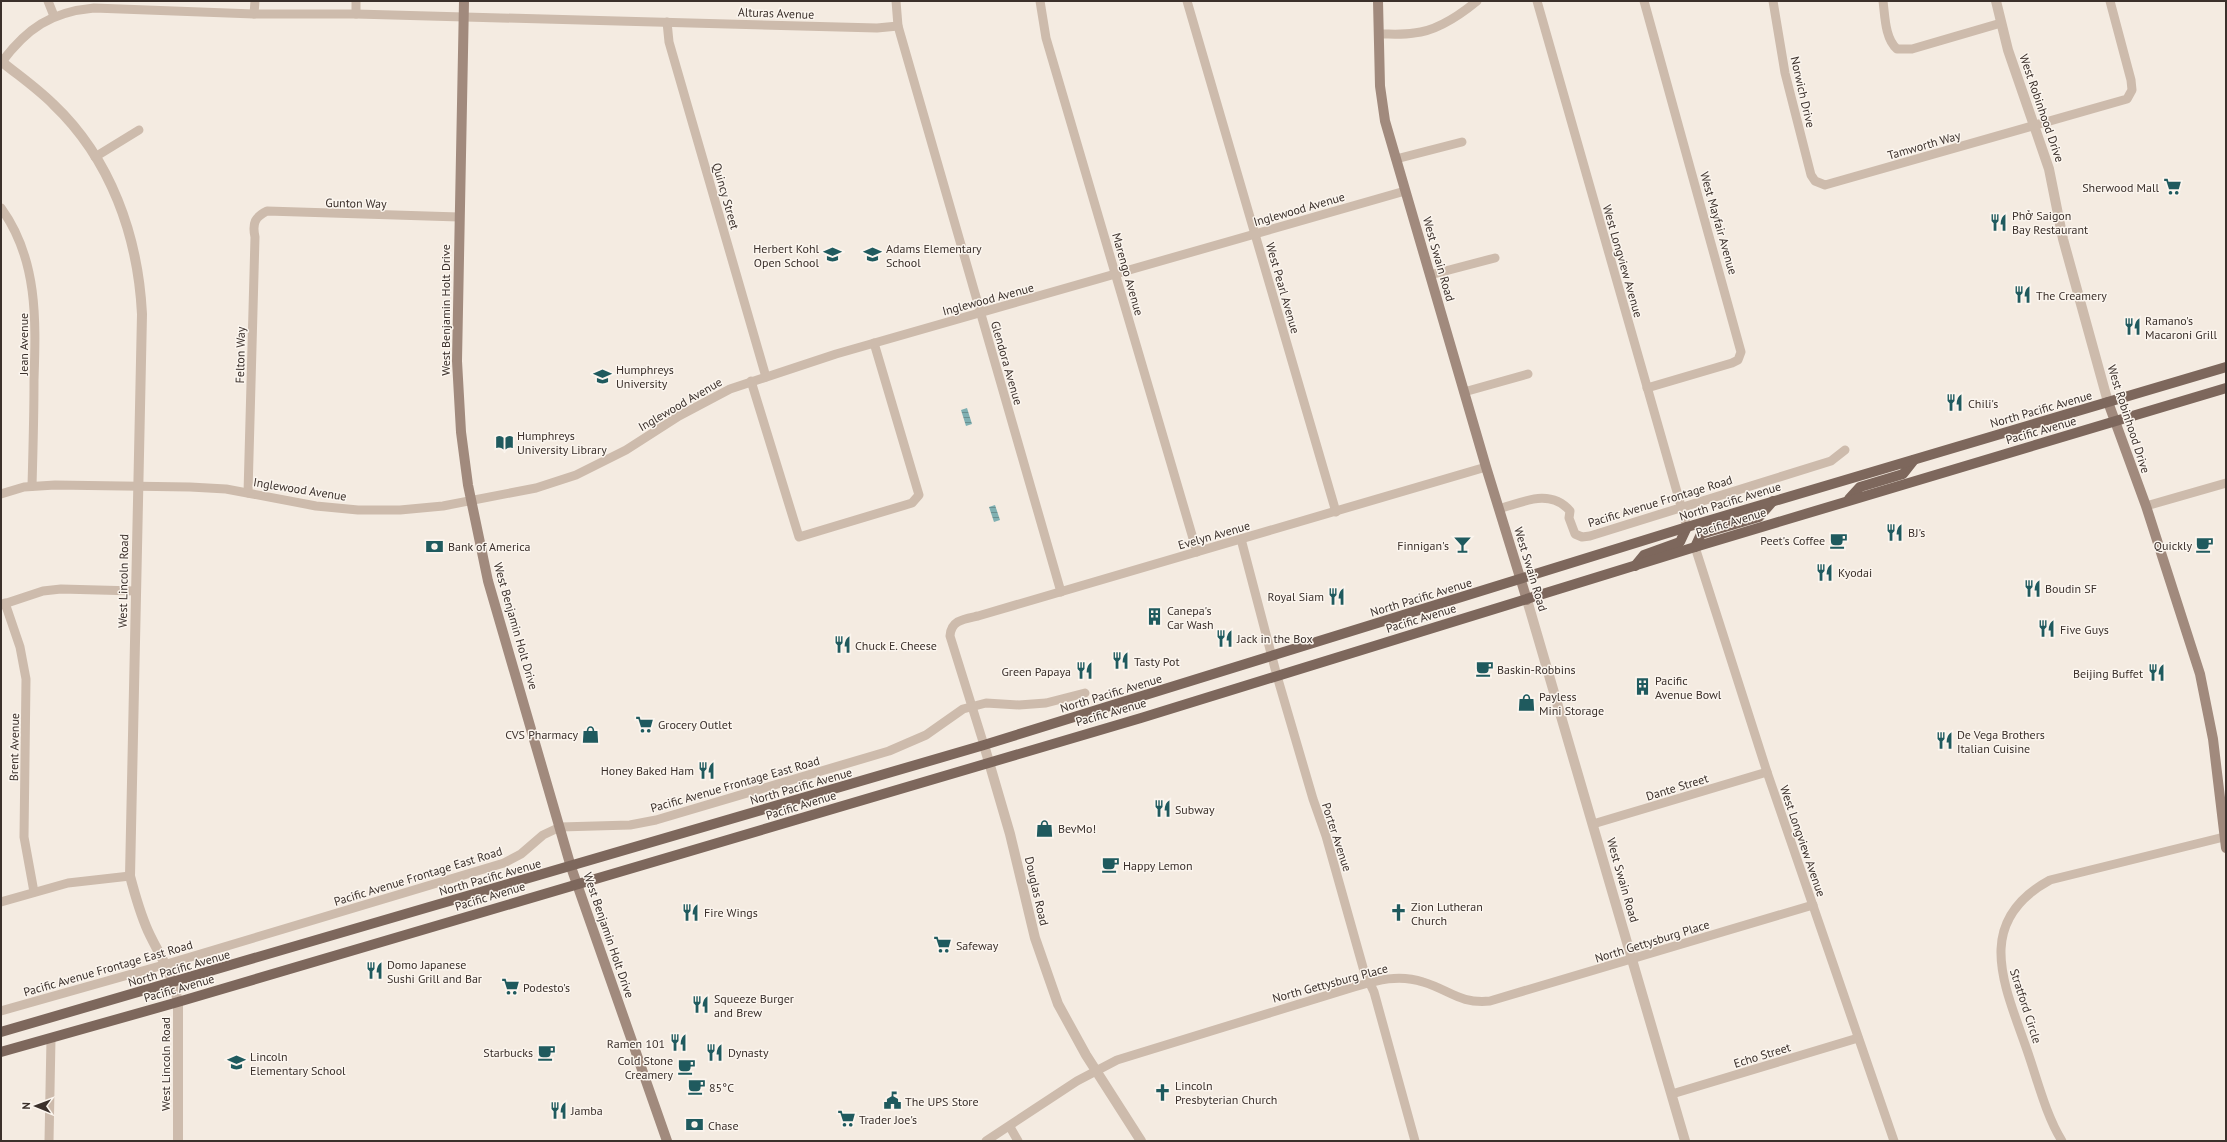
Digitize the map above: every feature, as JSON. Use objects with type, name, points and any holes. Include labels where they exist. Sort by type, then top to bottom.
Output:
[{"type":"main road","name":"West Benjamin Holt Drive","points":[[464,1],[457,361],[461,432],[471,501],[488,581],[571,867],[667,1141]]},
{"type":"main road","name":"West Swain Road","points":[[1378,1],[1382,107],[1498,509],[1527,600]]},
{"type":"main road","name":"North Pacific Avenue","points":[[1,1032],[174,983],[984,745],[1273,657],[1687,527],[2226,367]]},
{"type":"main road","name":"Pacific Avenue","points":[[1,1052],[178,1002],[576,883],[693,851],[1527,600],[1848,500],[2226,388]]},
{"type":"main road","name":"West Robinhood Drive","points":[[2108,402],[2146,506],[2200,674],[2213,740],[2226,848]]},
{"type":"main road","points":[[1848,500],[1860,487],[1903,474],[1914,460]]},
{"type":"main road","points":[[1695,547],[1701,534],[1759,517],[1773,501]]},
{"type":"main road","points":[[1635,566],[1644,555],[1680,542],[1687,527]]},
{"type":"street","points":[[48,1],[54,16]]},
{"type":"street","points":[[153,1],[153,11]]},
{"type":"street","points":[[254,14],[255,1]]},
{"type":"street","points":[[356,1],[356,14]]},
{"type":"street","name":"Glendora Avenue","points":[[896,1],[898,26],[1061,592]]},
{"type":"street","name":"Marengo Avenue","points":[[1040,1],[1046,38],[1197,552]]},
{"type":"street","name":"West Pearl Avenue","points":[[1187,1],[1336,512]]},
{"type":"street","points":[[1380,34],[1415,33],[1435,27],[1460,14],[1477,1]]},
{"type":"street","name":"West Longview Avenue","points":[[1537,1],[1680,508],[1687,527]]},
{"type":"street","name":"West Mayfair Avenue","points":[[1644,1],[1741,352],[1738,360],[1732,363],[1647,388]]},
{"type":"street","name":"Norwich Drive","points":[[1773,1],[1785,73],[1811,175],[1819,183]]},
{"type":"street","points":[[1883,1],[1889,38],[1892,45],[1897,49],[1912,49],[2001,22]]},
{"type":"street","name":"West Robinhood Drive","points":[[1996,1],[2020,87],[2036,126],[2050,169],[2060,230],[2108,402]]},
{"type":"street","name":"Tamworth Way","points":[[1819,183],[1830,185],[2121,102],[2131,95],[2132,80],[2110,1]]},
{"type":"street","name":"Alturas Avenue","points":[[1,62],[22,36],[54,16],[94,8],[254,14],[356,14],[877,28],[898,26]]},
{"type":"street","name":"Quincy Street","points":[[667,22],[669,42],[766,377]]},
{"type":"street","name":"West Lincoln Road","points":[[1,62],[53,104],[76,129],[95,157],[120,204],[131,237],[141,284],[142,314],[130,876],[140,912],[149,933],[167,964],[174,983],[178,1002],[178,1141]]},
{"type":"street","points":[[95,157],[139,130]]},
{"type":"street","points":[[1396,159],[1462,142]]},
{"type":"street","name":"Inglewood Avenue","points":[[1,494],[32,486],[55,484],[190,487],[248,493],[310,505],[358,510],[400,510],[471,501],[536,488],[576,475],[626,450],[701,403],[751,381],[874,343],[1405,191]]},
{"type":"street","name":"Jean Avenue","points":[[1,208],[12,227],[25,257],[33,286],[36,317],[32,486]]},
{"type":"street","name":"Gunton Way","points":[[256,219],[267,211],[459,217]]},
{"type":"street","name":"Felton Way","points":[[248,493],[253,228],[256,219]]},
{"type":"street","points":[[1430,276],[1495,258]]},
{"type":"street","points":[[751,381],[799,537],[912,503],[919,495],[874,343]]},
{"type":"street","points":[[1464,392],[1528,374]]},
{"type":"street","name":"Pacific Avenue Frontage Road","points":[[1498,509],[1538,498],[1552,498],[1564,505],[1570,511],[1569,518],[1575,534],[1582,537],[1831,461],[1844,450]]},
{"type":"street","name":"Evelyn Avenue","points":[[951,628],[960,620],[1061,592],[1486,467]]},
{"type":"street","points":[[2146,506],[2222,484]]},
{"type":"street","name":"Porter Avenue","points":[[1241,539],[1273,657],[1276,676],[1313,799],[1326,836],[1364,972],[1374,992],[1415,1141]]},
{"type":"street","name":"West Longview Avenue","points":[[1695,547],[1767,772],[1894,1141]]},
{"type":"street","points":[[3,604],[43,590],[136,591]]},
{"type":"street","name":"West Swain Road","points":[[1527,600],[1685,1141]]},
{"type":"street","name":"Brent Avenue","points":[[3,604],[20,647],[26,679],[24,837],[28,868],[34,892]]},
{"type":"street","name":"Douglas Road","points":[[951,628],[952,641],[973,706],[1010,834],[1025,900],[1044,965],[1068,1025],[1141,1141]]},
{"type":"street","name":"Pacific Avenue Frontage East Road","points":[[1,1011],[167,964],[504,863],[521,854],[543,835],[560,827],[630,825],[670,816],[889,751],[920,739],[958,712],[973,706],[986,703],[1033,704],[1085,693]]},
{"type":"street","name":"Dante Street","points":[[1593,824],[1767,772]]},
{"type":"street","name":"Stratford Circle","points":[[2062,1141],[2049,1114],[2002,972],[2002,940],[2009,919],[2028,894],[2050,880],[2224,836]]},
{"type":"street","points":[[1,902],[34,892],[93,879],[130,876]]},
{"type":"street","name":"North Gettysburg Place","points":[[986,1141],[1010,1127],[1096,1070],[1117,1060],[1258,1015],[1369,983],[1391,978],[1406,978],[1424,982],[1467,1001],[1490,1001],[1813,905]]},
{"type":"street","name":"Echo Street","points":[[1672,1094],[1858,1038]]},
{"type":"street","points":[[49,1141],[51,1039]]},
{"type":"street","points":[[1010,1127],[1018,1141]]},
{"type":"water","points":[[967,408],[972,424],[966,426],[961,410]]},
{"type":"water","points":[[995,505],[1000,520],[994,522],[989,507]]},
{"type":"place","name":"Sherwood Mall","points":[[2172,187]]},
{"type":"place","name":"Phở Saigon Bay Restaurant","points":[[1999,222]]},
{"type":"place","name":"Herbert Kohl Open School","points":[[832,255]]},
{"type":"place","name":"Adams Elementary School","points":[[873,255]]},
{"type":"place","name":"The Creamery","points":[[2023,295]]},
{"type":"place","name":"Ramano's Macaroni Grill","points":[[2132,327]]},
{"type":"place","name":"Humphreys University","points":[[603,376]]},
{"type":"place","name":"Chili's","points":[[1955,403]]},
{"type":"place","name":"Humphreys University Library","points":[[504,442]]},
{"type":"place","name":"BJ's","points":[[1895,532]]},
{"type":"place","name":"Peet's Coffee","points":[[1838,540]]},
{"type":"place","name":"Finnigan's","points":[[1462,545]]},
{"type":"place","name":"Quickly","points":[[2205,545]]},
{"type":"place","name":"Bank of America","points":[[435,546]]},
{"type":"place","name":"Kyodai","points":[[1825,572]]},
{"type":"place","name":"Boudin SF","points":[[2032,588]]},
{"type":"place","name":"Royal Siam","points":[[1337,596]]},
{"type":"place","name":"Canepa's Car Wash","points":[[1154,617]]},
{"type":"place","name":"Five Guys","points":[[2047,629]]},
{"type":"place","name":"Jack in the Box","points":[[1224,638]]},
{"type":"place","name":"Chuck E. Cheese","points":[[842,645]]},
{"type":"place","name":"Tasty Pot","points":[[1121,661]]},
{"type":"place","name":"Baskin-Robbins","points":[[1484,669]]},
{"type":"place","name":"Green Papaya","points":[[1084,671]]},
{"type":"place","name":"Beijing Buffet","points":[[2156,673]]},
{"type":"place","name":"Pacific Avenue Bowl","points":[[1642,687]]},
{"type":"place","name":"Payless Mini Storage","points":[[1526,703]]},
{"type":"place","name":"Grocery Outlet","points":[[645,724]]},
{"type":"place","name":"CVS Pharmacy","points":[[591,734]]},
{"type":"place","name":"De Vega Brothers Italian Cuisine","points":[[1944,741]]},
{"type":"place","name":"Honey Baked Ham","points":[[707,770]]},
{"type":"place","name":"Subway","points":[[1162,809]]},
{"type":"place","name":"BevMo!","points":[[1045,828]]},
{"type":"place","name":"Happy Lemon","points":[[1110,865]]},
{"type":"place","name":"Fire Wings","points":[[691,912]]},
{"type":"place","name":"Zion Lutheran Church","points":[[1398,913]]},
{"type":"place","name":"Safeway","points":[[943,945]]},
{"type":"place","name":"Domo Japanese Sushi Grill and Bar","points":[[374,971]]},
{"type":"place","name":"Podesto's","points":[[510,987]]},
{"type":"place","name":"Squeeze Burger and Brew","points":[[701,1005]]},
{"type":"place","name":"Ramen 101","points":[[678,1043]]},
{"type":"place","name":"Starbucks","points":[[546,1052]]},
{"type":"place","name":"Dynasty","points":[[715,1052]]},
{"type":"place","name":"Lincoln Elementary School","points":[[237,1063]]},
{"type":"place","name":"Cold Stone Creamery","points":[[686,1067]]},
{"type":"place","name":"85°C","points":[[696,1087]]},
{"type":"place","name":"Lincoln Presbyterian Church","points":[[1162,1092]]},
{"type":"place","name":"The UPS Store","points":[[892,1101]]},
{"type":"place","name":"Jamba","points":[[558,1110]]},
{"type":"place","name":"Trader Joe's","points":[[846,1119]]},
{"type":"place","name":"Chase","points":[[695,1125]]}]
